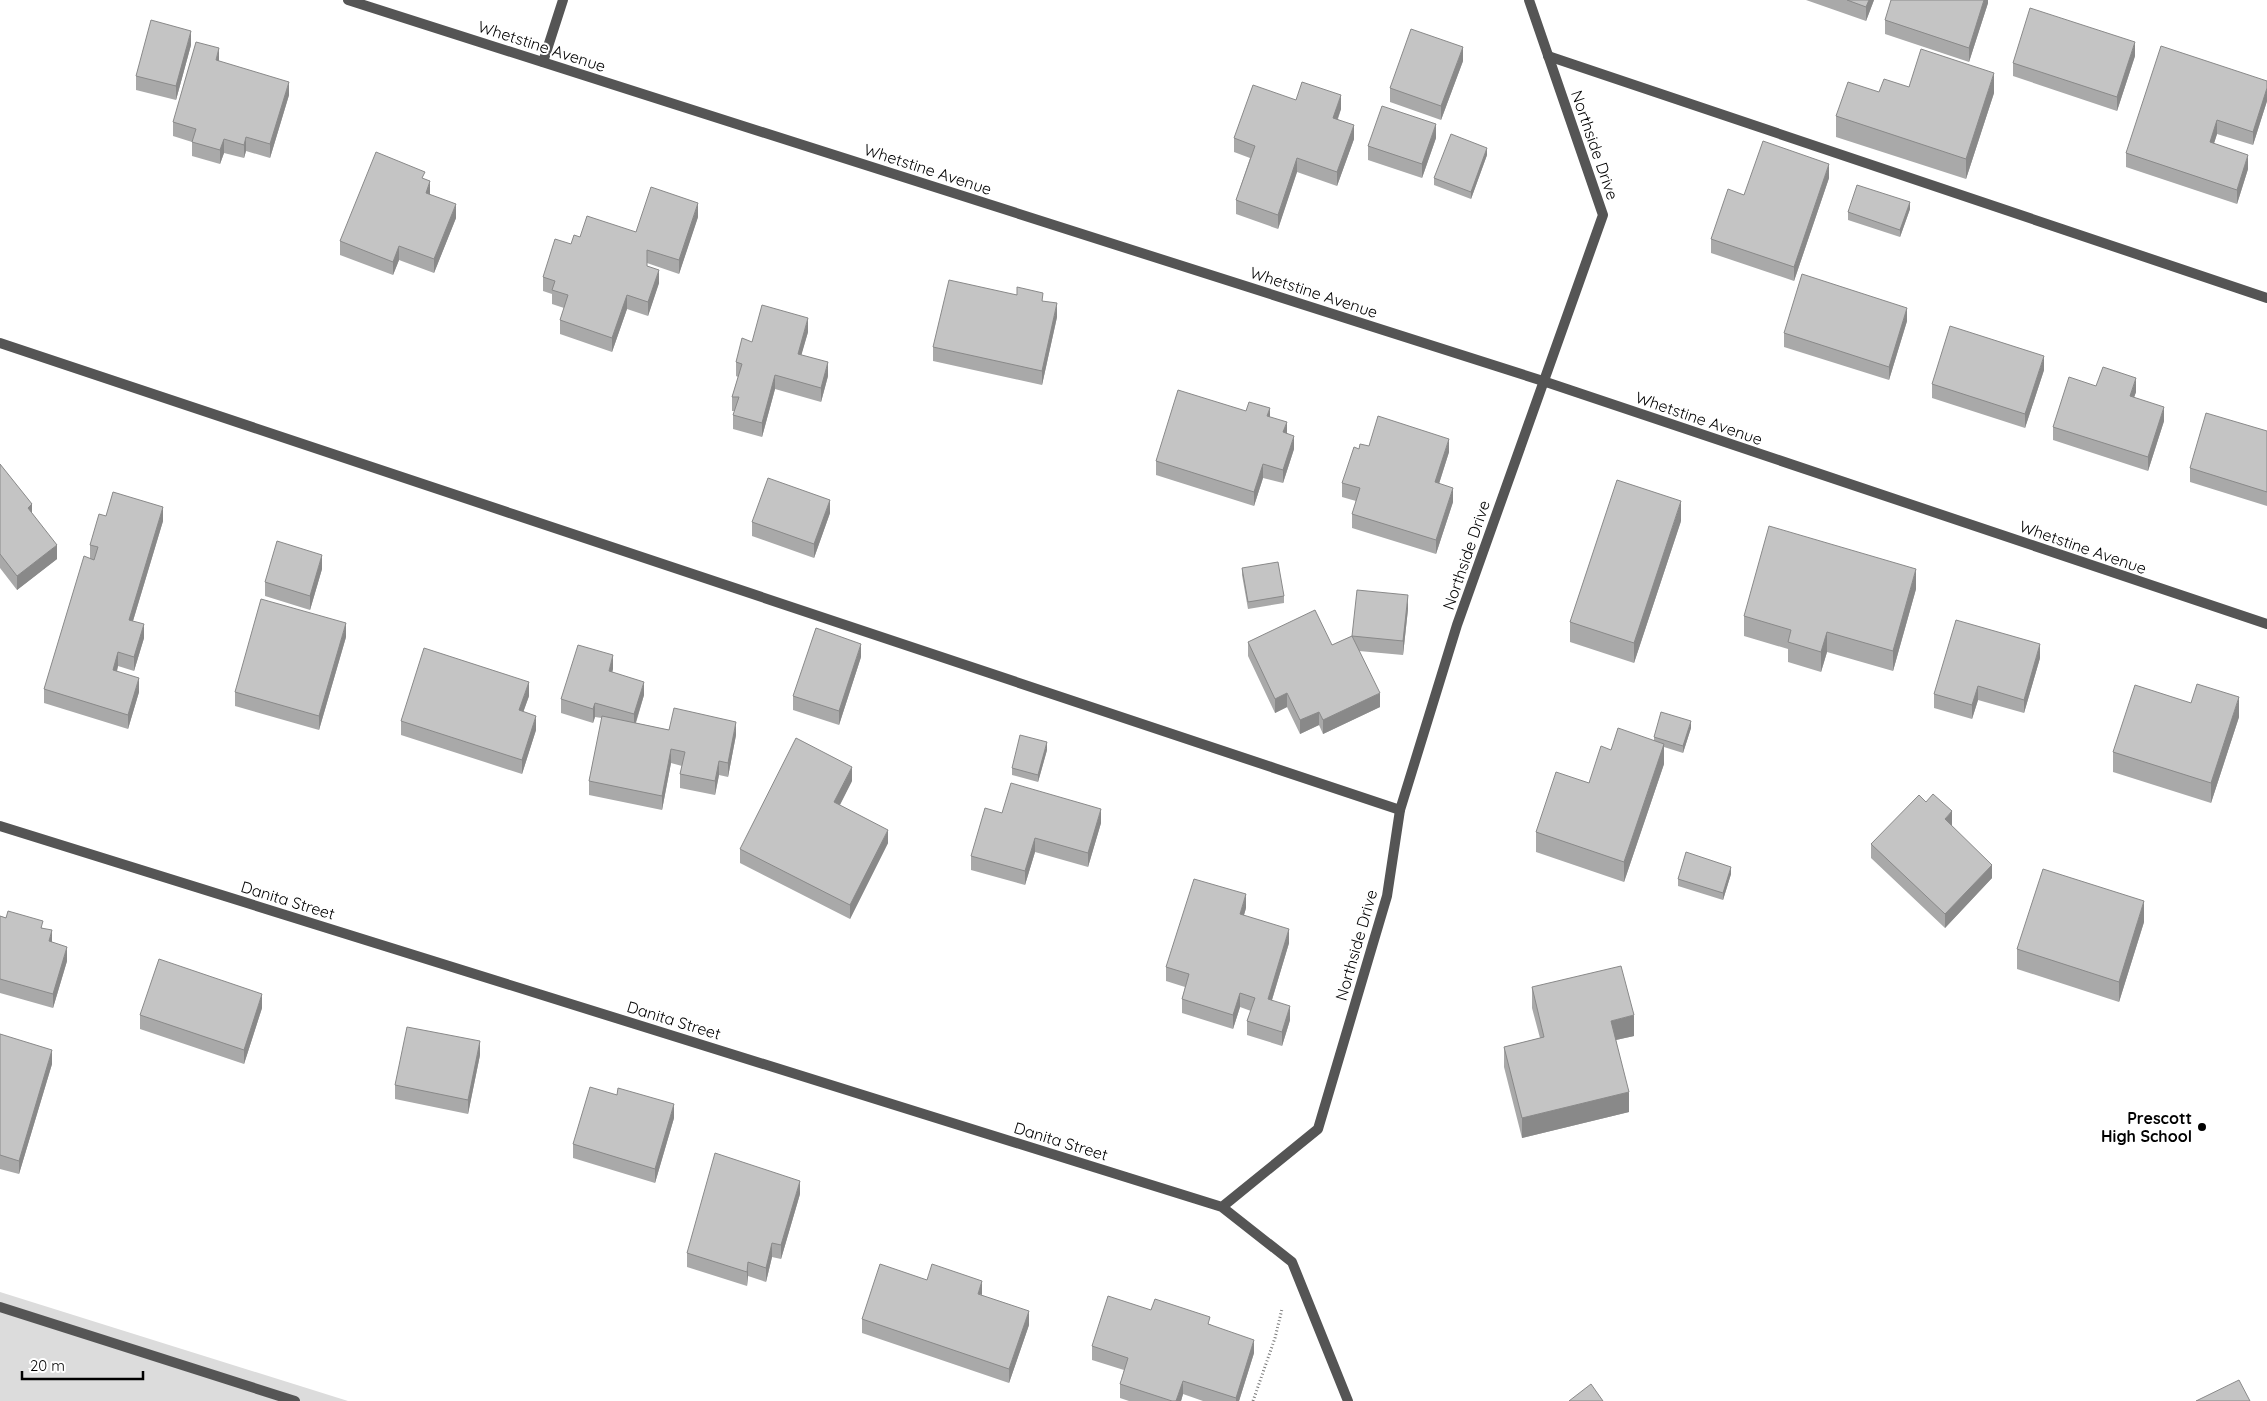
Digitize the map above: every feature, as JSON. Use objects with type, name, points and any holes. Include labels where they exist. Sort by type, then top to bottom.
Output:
[{"type":"street","name":"Whetstine Avenue","points":[[348,0],[1543,381],[2267,624]]},
{"type":"street","points":[[543,62],[563,0]]},
{"type":"street","name":"Northside Drive","points":[[1222,1207],[1318,1129],[1387,896],[1400,810],[1457,625],[1603,215],[1529,0]]},
{"type":"street","points":[[1548,56],[2267,298]]},
{"type":"street","points":[[0,343],[1400,810]]},
{"type":"street","name":"Danita Street","points":[[0,826],[1222,1207]]},
{"type":"street","points":[[1222,1207],[1292,1262],[1348,1401]]},
{"type":"street","points":[[0,1307],[295,1401]]},
{"type":"path","points":[[1253,1401],[1275,1338],[1292,1262]]},
{"type":"shaded area","points":[[0,1292],[348,1401],[0,1401]]},
{"type":"building","points":[[1847,0],[1869,0],[1866,7]]},
{"type":"building","points":[[1891,0],[1984,0],[1969,48],[1885,20]]},
{"type":"building","points":[[2030,8],[2135,42],[2117,97],[2013,63]]},
{"type":"building","points":[[151,20],[191,31],[176,86],[136,76]]},
{"type":"building","points":[[1411,29],[1463,47],[1441,106],[1390,88]]},
{"type":"building","points":[[196,42],[219,48],[216,60],[289,82],[270,144],[246,137],[244,145],[224,139],[220,150],[192,142],[196,129],[173,122]]},
{"type":"building","points":[[2161,46],[2267,81],[2267,88],[2253,132],[2217,120],[2210,142],[2248,155],[2237,190],[2126,153]]},
{"type":"building","points":[[1921,49],[1994,73],[1966,159],[1836,116],[1848,82],[1879,92],[1884,79],[1909,87]]},
{"type":"building","points":[[1302,82],[1341,95],[1333,118],[1354,125],[1337,172],[1297,158],[1278,215],[1236,200],[1255,146],[1234,138],[1253,85],[1296,100]]},
{"type":"building","points":[[1382,106],[1436,124],[1422,164],[1368,146]]},
{"type":"building","points":[[1451,134],[1487,148],[1471,192],[1434,178]]},
{"type":"building","points":[[1763,141],[1829,164],[1794,267],[1711,239],[1728,189],[1744,195]]},
{"type":"building","points":[[376,152],[425,172],[422,178],[430,181],[426,193],[456,204],[434,259],[399,246],[393,262],[340,241]]},
{"type":"building","points":[[1857,185],[1910,202],[1900,230],[1848,212]]},
{"type":"building","points":[[651,187],[698,203],[679,260],[647,250],[647,266],[659,270],[648,302],[627,295],[612,338],[560,320],[568,295],[552,290],[555,281],[543,277],[555,239],[571,244],[574,235],[580,237],[587,216],[636,232]]},
{"type":"building","points":[[1802,274],[1907,308],[1889,367],[1784,333]]},
{"type":"building","points":[[949,280],[1017,295],[1017,287],[1043,293],[1042,301],[1057,303],[1042,371],[933,347]]},
{"type":"building","points":[[762,305],[808,318],[798,354],[828,362],[821,388],[775,375],[762,423],[733,415],[739,397],[732,397],[742,364],[736,362],[742,338],[752,342]]},
{"type":"building","points":[[1950,326],[2044,356],[2025,414],[1932,384]]},
{"type":"building","points":[[2103,367],[2136,378],[2130,396],[2164,407],[2148,457],[2053,427],[2069,377],[2096,386]]},
{"type":"building","points":[[1178,390],[1246,411],[1249,402],[1270,408],[1267,416],[1287,422],[1283,432],[1294,436],[1283,470],[1263,464],[1254,492],[1156,461]]},
{"type":"building","points":[[2206,413],[2267,431],[2267,492],[2190,468]]},
{"type":"building","points":[[1378,416],[1449,439],[1435,482],[1453,488],[1436,540],[1352,514],[1360,488],[1342,483],[1354,447],[1359,449],[1360,444],[1369,446]]},
{"type":"building","points":[[0,464],[32,504],[28,508],[57,545],[17,576],[0,554]]},
{"type":"building","points":[[768,478],[830,500],[814,544],[752,522]]},
{"type":"building","points":[[1617,480],[1681,501],[1634,643],[1570,622]]},
{"type":"building","points":[[113,492],[163,507],[129,620],[144,624],[134,657],[118,652],[113,670],[139,678],[128,715],[44,689],[84,556],[94,560],[98,547],[90,545],[99,514],[106,516]]},
{"type":"building","points":[[1769,526],[1916,569],[1893,651],[1827,632],[1821,652],[1788,642],[1791,630],[1744,616]]},
{"type":"building","points":[[277,541],[322,555],[310,596],[265,582]]},
{"type":"building","points":[[1278,562],[1284,596],[1248,602],[1242,568]]},
{"type":"building","points":[[1357,590],[1408,595],[1403,641],[1352,636]]},
{"type":"building","points":[[261,599],[346,623],[319,716],[235,692]]},
{"type":"building","points":[[1315,610],[1332,645],[1352,636],[1380,693],[1323,720],[1319,712],[1300,720],[1287,693],[1275,699],[1248,642]]},
{"type":"building","points":[[1956,620],[2040,644],[2024,700],[1978,686],[1972,705],[1934,694]]},
{"type":"building","points":[[816,628],[861,644],[839,711],[793,696]]},
{"type":"building","points":[[578,645],[613,655],[609,671],[644,682],[634,714],[595,703],[593,709],[561,699]]},
{"type":"building","points":[[424,648],[529,682],[519,710],[536,716],[522,760],[401,721]]},
{"type":"building","points":[[2197,684],[2239,697],[2211,783],[2113,752],[2135,685],[2191,703]]},
{"type":"building","points":[[674,708],[736,722],[728,763],[719,761],[715,781],[680,774],[685,752],[671,749],[662,796],[589,781],[602,716],[669,730]]},
{"type":"building","points":[[1661,712],[1691,721],[1683,746],[1654,737]]},
{"type":"building","points":[[1618,728],[1664,744],[1624,862],[1536,832],[1556,772],[1589,783],[1601,746],[1611,750]]},
{"type":"building","points":[[1020,735],[1047,742],[1038,775],[1012,768]]},
{"type":"building","points":[[796,738],[852,767],[834,802],[888,830],[850,905],[740,849]]},
{"type":"building","points":[[1011,783],[1101,809],[1088,853],[1035,838],[1025,871],[971,856],[985,808],[1002,813]]},
{"type":"building","points":[[1933,794],[1952,811],[1945,819],[1992,865],[1945,914],[1871,844],[1919,795],[1926,802]]},
{"type":"building","points":[[1686,852],[1731,867],[1723,893],[1678,879]]},
{"type":"building","points":[[2043,869],[2144,901],[2119,982],[2017,949]]},
{"type":"building","points":[[1194,879],[1246,894],[1240,914],[1289,929],[1268,999],[1290,1006],[1282,1032],[1247,1021],[1255,998],[1240,993],[1233,1015],[1182,999],[1189,974],[1166,967]]},
{"type":"building","points":[[8,911],[43,921],[41,928],[52,930],[49,941],[67,947],[53,994],[0,979],[0,916],[6,918]]},
{"type":"building","points":[[159,959],[262,994],[244,1050],[140,1015]]},
{"type":"building","points":[[1621,966],[1634,1015],[1611,1021],[1629,1092],[1522,1118],[1504,1047],[1544,1037],[1532,987]]},
{"type":"building","points":[[407,1027],[480,1041],[468,1100],[395,1085]]},
{"type":"building","points":[[0,1034],[52,1050],[19,1161],[0,1155]]},
{"type":"building","points":[[590,1087],[617,1095],[618,1088],[674,1104],[655,1169],[573,1144]]},
{"type":"building","points":[[715,1153],[800,1181],[781,1245],[772,1243],[766,1268],[748,1262],[747,1272],[687,1253]]},
{"type":"building","points":[[880,1264],[927,1280],[932,1264],[982,1281],[978,1294],[1029,1311],[1009,1369],[862,1319]]},
{"type":"building","points":[[1108,1296],[1151,1310],[1155,1299],[1210,1317],[1208,1324],[1254,1340],[1236,1398],[1183,1381],[1176,1401],[1172,1401],[1120,1384],[1128,1358],[1092,1346]]},
{"type":"building","points":[[2239,1380],[2250,1401],[2196,1401]]},
{"type":"building","points":[[1591,1384],[1603,1401],[1569,1401]]},
{"type":"place","name":"Prescott High School","points":[[2202,1127]]}]
